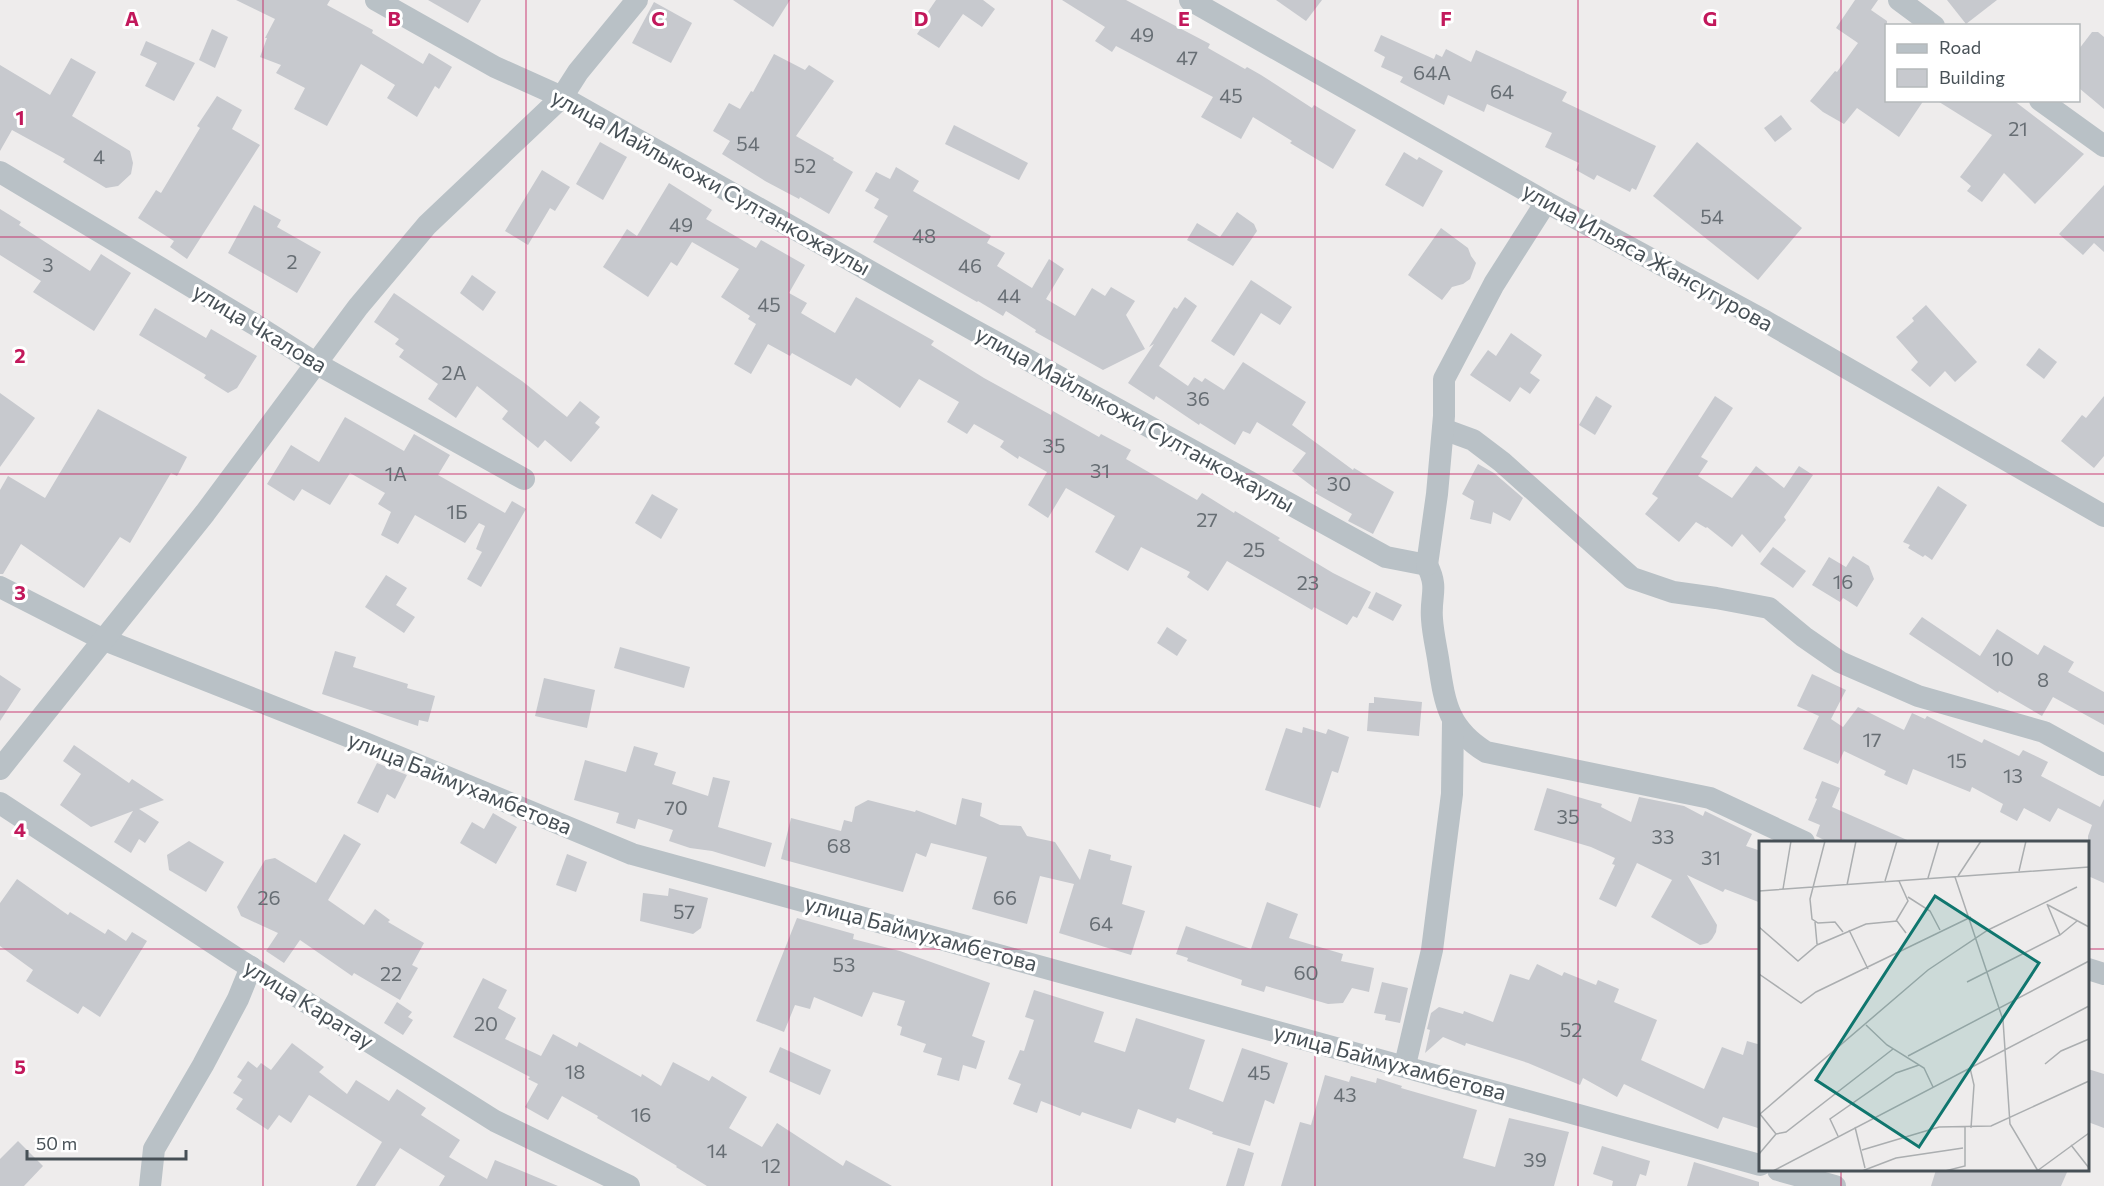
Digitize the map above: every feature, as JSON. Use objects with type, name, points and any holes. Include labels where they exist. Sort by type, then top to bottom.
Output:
[{"type":"street","name":"улица Майлыкожи Султанкожаулы","points":[[376,0],[495,67],[561,97],[980,333],[1386,557],[1427,564]]},
{"type":"street","points":[[0,769],[205,513],[358,307],[427,225],[561,97],[578,72],[637,0]]},
{"type":"street","points":[[1899,0],[1931,24]]},
{"type":"street","name":"улица Ильяса Жансугурова","points":[[1200,2],[1546,202],[1765,321],[2104,516]]},
{"type":"street","points":[[2043,102],[2104,146]]},
{"type":"street","name":"улица Чкалова","points":[[0,172],[317,364],[524,479]]},
{"type":"street","points":[[1546,202],[1494,284],[1444,379],[1443,429],[1427,564],[1434,580],[1432,618],[1445,703],[1453,722],[1470,742],[1486,752],[1710,798],[1800,841]]},
{"type":"street","points":[[1443,429],[1473,440],[1502,462],[1632,578],[1673,592],[1769,608],[1804,637],[1840,662],[1918,696],[2044,732],[2104,765]]},
{"type":"street","name":"улица Баймухамбетова","points":[[0,586],[102,639],[365,743],[632,854],[1405,1065],[1759,1164]]},
{"type":"street","points":[[1405,1065],[1432,950],[1452,794],[1453,722]]},
{"type":"street","name":"улица Каратау","points":[[0,803],[250,967],[495,1121],[629,1186]]},
{"type":"street","points":[[150,1186],[154,1149],[238,999],[250,967]]},
{"type":"street","points":[[2089,969],[2104,974]]},
{"type":"street","points":[[1782,1171],[1835,1186]]},
{"type":"building","points":[[236,0],[330,0],[327,5],[373,30],[372,33],[423,64],[429,53],[452,67],[439,89],[435,86],[417,117],[387,98],[395,85],[361,64],[327,126],[294,109],[305,88],[276,73],[281,65],[260,57],[267,38],[265,38],[275,19]]},
{"type":"building","points":[[428,0],[481,0],[468,23]]},
{"type":"building","points":[[733,0],[790,0],[773,27]]},
{"type":"building","points":[[936,0],[983,0],[995,9],[982,27],[963,14],[939,48],[917,34],[924,24],[921,22]]},
{"type":"building","points":[[1062,0],[1126,0],[1210,44],[1208,48],[1245,69],[1247,67],[1312,108],[1314,105],[1356,130],[1333,169],[1253,117],[1241,139],[1201,117],[1213,97],[1116,46],[1112,52],[1095,41],[1105,27]]},
{"type":"building","points":[[1276,0],[1322,0],[1306,21]]},
{"type":"building","points":[[1855,0],[1878,0],[1871,10],[1887,21],[1885,24],[1885,102],[1923,102],[1899,137],[1857,108],[1844,124],[1823,112],[1810,101],[1835,71],[1837,72],[1858,43],[1836,28]]},
{"type":"building","points":[[1947,0],[1997,0],[1966,24]]},
{"type":"building","points":[[654,2],[692,23],[671,63],[632,43]]},
{"type":"building","points":[[212,29],[228,37],[215,68],[199,60]]},
{"type":"building","points":[[2092,32],[2098,32],[2104,37],[2104,109],[2080,89],[2080,48]]},
{"type":"building","points":[[1381,35],[1434,59],[1436,54],[1442,57],[1446,49],[1471,62],[1476,50],[1567,92],[1562,101],[1656,146],[1636,190],[1632,188],[1630,192],[1597,175],[1594,180],[1576,170],[1579,163],[1545,147],[1552,133],[1487,104],[1484,112],[1448,95],[1444,105],[1400,82],[1403,77],[1381,67],[1385,57],[1374,51]]},
{"type":"building","points":[[146,41],[195,63],[174,101],[145,86],[157,63],[140,55]]},
{"type":"building","points":[[774,54],[805,70],[809,65],[834,81],[796,136],[853,172],[829,214],[800,197],[799,199],[765,181],[722,154],[730,141],[713,131],[729,103],[740,109],[751,91],[753,92]]},
{"type":"building","points":[[71,58],[96,72],[72,116],[130,151],[133,163],[131,174],[118,186],[106,188],[63,162],[65,159],[12,130],[0,151],[0,65],[50,95]]},
{"type":"building","points":[[217,96],[242,110],[232,129],[260,145],[187,259],[170,247],[174,241],[138,218],[156,190],[161,193],[200,128],[197,126]]},
{"type":"building","points":[[1939,102],[2016,102],[2084,154],[2035,204],[2004,173],[1982,202],[1967,191],[1971,186],[1960,177],[1992,135]]},
{"type":"building","points":[[1781,115],[1792,129],[1775,142],[1764,128]]},
{"type":"building","points":[[954,125],[1028,163],[1019,180],[945,144]]},
{"type":"building","points":[[600,142],[627,157],[603,200],[576,184]]},
{"type":"building","points":[[1697,142],[1802,228],[1758,280],[1653,196]]},
{"type":"building","points":[[1404,152],[1417,160],[1419,157],[1443,171],[1423,207],[1385,185]]},
{"type":"building","points":[[896,167],[919,181],[913,191],[991,236],[987,243],[1005,253],[997,266],[1032,288],[1049,259],[1064,269],[1046,299],[1075,316],[1092,288],[1105,296],[1111,287],[1135,301],[1126,315],[1145,349],[1103,370],[1035,332],[1036,330],[1006,311],[1003,316],[873,242],[888,216],[874,208],[879,199],[865,191],[876,172],[890,179]]},
{"type":"building","points":[[542,170],[570,187],[555,211],[550,208],[528,245],[505,231]]},
{"type":"building","points":[[669,183],[712,210],[706,219],[756,248],[761,240],[805,265],[789,293],[807,303],[801,313],[835,333],[856,297],[934,341],[931,345],[984,378],[1051,415],[1053,411],[1099,437],[1101,434],[1131,450],[1126,459],[1197,500],[1202,493],[1280,538],[1278,540],[1333,573],[1371,592],[1357,618],[1353,616],[1347,625],[1314,607],[1312,610],[1227,561],[1208,591],[1187,577],[1190,572],[1141,547],[1128,571],[1095,552],[1115,516],[1066,488],[1048,518],[1028,505],[1047,472],[1019,456],[1018,459],[1000,447],[1004,441],[974,424],[967,434],[947,422],[959,402],[919,379],[900,408],[856,378],[851,386],[792,353],[790,356],[768,344],[751,374],[734,364],[756,324],[748,319],[750,316],[721,297],[739,269],[692,242],[677,266],[671,262],[648,297],[603,267],[627,229],[637,236]]},
{"type":"building","points":[[2104,185],[2104,252],[2094,243],[2083,255],[2059,234]]},
{"type":"building","points":[[254,205],[281,220],[277,227],[321,252],[297,293],[228,253]]},
{"type":"building","points":[[0,209],[21,222],[19,225],[90,271],[101,254],[131,273],[94,331],[33,292],[41,281],[0,255]]},
{"type":"building","points":[[1237,212],[1254,224],[1257,231],[1233,266],[1187,240],[1197,223],[1220,237]]},
{"type":"building","points":[[1441,228],[1468,248],[1476,263],[1470,279],[1452,287],[1442,300],[1408,275]]},
{"type":"building","points":[[472,275],[496,292],[483,311],[460,293]]},
{"type":"building","points":[[1251,280],[1292,307],[1280,325],[1261,313],[1234,356],[1211,341]]},
{"type":"building","points":[[394,293],[522,381],[567,417],[580,401],[600,417],[595,423],[600,427],[571,462],[545,440],[538,448],[502,419],[508,411],[477,386],[456,418],[428,399],[438,384],[399,357],[404,350],[395,344],[399,339],[374,322]]},
{"type":"building","points":[[1185,297],[1197,306],[1159,366],[1188,386],[1194,377],[1202,382],[1205,378],[1224,390],[1243,362],[1306,402],[1292,425],[1353,470],[1354,468],[1394,492],[1373,534],[1348,521],[1352,514],[1315,493],[1317,490],[1292,471],[1306,453],[1257,422],[1250,434],[1243,431],[1235,445],[1200,423],[1199,425],[1156,396],[1154,400],[1128,383],[1154,344],[1149,347],[1174,307],[1177,309]]},
{"type":"building","points":[[1926,305],[1977,362],[1955,382],[1945,371],[1930,387],[1911,370],[1918,362],[1896,337],[1914,321],[1912,318]]},
{"type":"building","points":[[155,308],[206,338],[211,329],[257,356],[237,388],[228,393],[204,378],[206,375],[139,335]]},
{"type":"building","points":[[1511,333],[1542,355],[1530,373],[1540,380],[1530,394],[1520,387],[1510,402],[1470,375],[1488,350],[1496,356]]},
{"type":"building","points":[[2039,348],[2057,362],[2044,379],[2026,365]]},
{"type":"building","points":[[0,393],[35,418],[0,467]]},
{"type":"building","points":[[1596,396],[1612,406],[1595,435],[1579,425]]},
{"type":"building","points":[[1715,396],[1733,408],[1701,457],[1708,461],[1698,476],[1732,498],[1756,466],[1784,488],[1799,466],[1813,475],[1784,517],[1786,520],[1760,553],[1742,534],[1732,547],[1707,527],[1696,522],[1679,542],[1645,514],[1658,498],[1652,494]]},
{"type":"building","points":[[2104,396],[2104,456],[2094,468],[2061,441],[2082,415],[2086,418]]},
{"type":"building","points":[[98,409],[187,457],[177,476],[171,473],[130,543],[120,537],[84,588],[21,544],[3,574],[0,574],[0,490],[8,476],[45,498]]},
{"type":"building","points":[[345,417],[404,451],[414,434],[450,455],[438,475],[505,513],[512,501],[526,509],[481,587],[467,579],[482,552],[476,549],[485,526],[479,523],[465,543],[415,515],[398,544],[381,535],[391,512],[378,504],[385,493],[350,473],[330,505],[302,489],[294,501],[267,484],[291,445],[319,462]]},
{"type":"building","points":[[1478,464],[1494,473],[1523,498],[1510,521],[1493,512],[1491,524],[1470,519],[1474,501],[1462,494]]},
{"type":"building","points":[[1938,486],[1967,505],[1932,560],[1908,548],[1910,545],[1903,542]]},
{"type":"building","points":[[652,494],[678,509],[661,539],[635,523]]},
{"type":"building","points":[[1773,547],[1806,571],[1793,588],[1760,564]]},
{"type":"building","points":[[1853,556],[1869,566],[1874,579],[1857,607],[1843,598],[1840,602],[1812,585],[1829,557],[1846,567]]},
{"type":"building","points":[[386,575],[407,588],[396,605],[415,617],[404,633],[365,607]]},
{"type":"building","points":[[1376,592],[1402,605],[1393,621],[1368,608]]},
{"type":"building","points":[[1922,617],[1980,656],[1997,629],[2038,655],[2044,645],[2074,662],[2068,672],[2104,692],[2104,725],[2053,697],[2042,716],[1999,691],[1998,693],[1909,634]]},
{"type":"building","points":[[1167,627],[1187,640],[1177,656],[1157,643]]},
{"type":"building","points":[[620,647],[690,667],[684,688],[614,668]]},
{"type":"building","points":[[335,651],[356,657],[353,667],[408,684],[407,688],[435,696],[428,722],[419,720],[418,726],[322,694]]},
{"type":"building","points":[[1812,674],[1846,690],[1831,719],[1843,727],[1858,707],[1904,730],[1912,713],[1925,719],[1927,716],[1982,743],[1984,739],[2019,756],[2023,750],[2048,762],[2041,776],[2100,807],[2104,799],[2104,883],[2089,876],[2088,836],[2092,825],[2058,808],[2050,822],[2024,808],[2017,821],[2000,812],[2003,804],[1972,787],[1970,792],[1913,769],[1907,785],[1884,775],[1886,771],[1844,751],[1838,764],[1803,749],[1819,716],[1797,706]]},
{"type":"building","points":[[0,675],[21,689],[0,721]]},
{"type":"building","points":[[544,678],[595,690],[587,728],[535,716]]},
{"type":"building","points":[[1374,697],[1422,702],[1419,736],[1367,731],[1369,703],[1374,703]]},
{"type":"building","points":[[1303,727],[1326,734],[1328,729],[1349,737],[1338,773],[1332,771],[1320,808],[1265,790],[1286,728],[1302,733]]},
{"type":"building","points":[[74,745],[129,783],[132,779],[164,800],[139,809],[159,822],[145,843],[139,839],[131,853],[114,842],[133,811],[91,827],[60,805],[81,774],[63,761]]},
{"type":"building","points":[[634,746],[658,753],[654,765],[676,772],[672,784],[708,796],[713,777],[730,781],[718,827],[772,843],[765,867],[669,841],[673,830],[638,819],[635,829],[616,823],[619,813],[574,800],[585,760],[626,772]]},
{"type":"building","points":[[377,763],[407,775],[395,799],[387,794],[378,813],[357,803]]},
{"type":"building","points":[[1822,781],[1840,788],[1832,807],[1909,841],[1826,841],[1816,836],[1820,825],[1808,820],[1817,799],[1815,798]]},
{"type":"building","points":[[1547,788],[1602,804],[1601,807],[1631,822],[1639,797],[1684,806],[1703,816],[1705,811],[1752,834],[1746,846],[1759,850],[1759,902],[1725,889],[1723,892],[1687,875],[1717,925],[1712,939],[1700,945],[1651,917],[1672,880],[1637,863],[1616,907],[1599,899],[1615,865],[1612,864],[1615,858],[1591,847],[1534,830]]},
{"type":"building","points":[[962,798],[982,803],[980,816],[1000,825],[1021,826],[1027,836],[1055,842],[1080,880],[1089,849],[1111,855],[1110,860],[1132,866],[1122,904],[1145,911],[1131,955],[1059,933],[1074,884],[1040,876],[1027,924],[972,909],[987,857],[931,843],[926,857],[916,853],[903,892],[781,859],[791,818],[841,831],[844,820],[852,822],[855,807],[868,800],[915,812],[916,810],[956,825]]},
{"type":"building","points":[[493,813],[517,827],[496,864],[460,843],[472,822],[484,829]]},
{"type":"building","points":[[344,834],[361,844],[328,900],[364,925],[375,909],[390,920],[388,922],[424,943],[412,965],[418,968],[400,1000],[354,973],[352,976],[300,940],[284,963],[266,951],[278,933],[241,916],[237,907],[265,860],[275,858],[316,883]]},
{"type":"building","points":[[189,841],[224,862],[206,892],[169,870],[167,855]]},
{"type":"building","points":[[567,854],[587,862],[576,892],[556,885]]},
{"type":"building","points":[[17,879],[68,915],[70,912],[105,934],[108,929],[126,941],[132,932],[147,941],[100,1017],[83,1006],[78,1014],[26,981],[33,970],[0,946],[0,903]]},
{"type":"building","points":[[669,888],[708,898],[701,928],[693,934],[640,921],[643,893],[668,896]]},
{"type":"building","points":[[1267,902],[1298,914],[1289,938],[1343,954],[1341,961],[1374,968],[1369,992],[1352,988],[1343,1003],[1328,1004],[1266,986],[1264,992],[1241,985],[1242,980],[1187,961],[1188,958],[1176,954],[1186,926],[1251,949]]},
{"type":"building","points":[[797,918],[854,934],[853,939],[900,951],[990,983],[972,1036],[985,1041],[976,1069],[963,1065],[959,1081],[937,1075],[942,1058],[923,1052],[926,1044],[900,1035],[902,1027],[897,1025],[905,1001],[873,992],[862,1017],[814,997],[810,1009],[795,1005],[784,1032],[756,1021]]},
{"type":"building","points":[[1537,964],[1562,976],[1564,972],[1596,985],[1598,980],[1619,989],[1614,1002],[1657,1020],[1641,1060],[1704,1089],[1722,1047],[1743,1055],[1747,1041],[1759,1044],[1759,1128],[1723,1117],[1718,1129],[1624,1084],[1617,1097],[1583,1078],[1580,1085],[1528,1063],[1466,1043],[1465,1046],[1443,1037],[1425,1053],[1431,1013],[1439,1007],[1463,1014],[1464,1011],[1493,1022],[1510,974],[1529,980]]},
{"type":"building","points":[[483,978],[507,990],[498,1008],[516,1018],[505,1039],[541,1056],[553,1034],[577,1047],[579,1042],[661,1086],[673,1062],[709,1081],[712,1076],[747,1097],[729,1128],[762,1147],[777,1123],[843,1166],[846,1160],[892,1186],[707,1186],[597,1118],[598,1116],[562,1096],[548,1120],[525,1107],[538,1084],[528,1079],[530,1077],[453,1037]]},
{"type":"building","points":[[1382,982],[1408,988],[1400,1023],[1385,1020],[1386,1015],[1374,1013]]},
{"type":"building","points":[[1034,990],[1104,1012],[1094,1042],[1125,1052],[1136,1018],[1205,1040],[1189,1089],[1223,1102],[1242,1048],[1288,1063],[1274,1104],[1265,1100],[1250,1146],[1212,1134],[1213,1132],[1177,1118],[1175,1123],[1138,1109],[1131,1129],[1082,1112],[1080,1116],[1041,1101],[1037,1113],[1013,1104],[1021,1084],[1008,1079],[1020,1050],[1024,1051],[1034,1020],[1025,1017]]},
{"type":"building","points":[[397,1002],[412,1012],[408,1017],[413,1020],[403,1035],[384,1023]]},
{"type":"building","points":[[292,1043],[324,1067],[319,1072],[347,1094],[356,1080],[389,1101],[397,1089],[426,1108],[421,1115],[460,1140],[449,1157],[487,1179],[495,1160],[558,1186],[439,1186],[445,1176],[400,1148],[375,1186],[356,1186],[382,1142],[311,1096],[309,1095],[291,1123],[279,1115],[268,1130],[236,1109],[243,1099],[233,1093],[242,1080],[237,1077],[248,1061],[257,1068],[261,1063],[271,1070]]},
{"type":"building","points":[[780,1047],[831,1070],[820,1095],[769,1072]]},
{"type":"building","points":[[2089,1069],[2104,1074],[2104,1128],[2089,1122]]},
{"type":"building","points":[[1325,1075],[1349,1082],[1351,1076],[1376,1083],[1377,1078],[1402,1086],[1401,1088],[1477,1110],[1463,1158],[1495,1167],[1509,1118],[1569,1132],[1554,1186],[1281,1186],[1300,1122],[1311,1125]]},
{"type":"building","points":[[18,1141],[43,1166],[24,1186],[0,1186],[0,1159]]},
{"type":"building","points":[[1602,1146],[1650,1161],[1646,1176],[1640,1174],[1636,1186],[1612,1186],[1613,1181],[1593,1174]]},
{"type":"building","points":[[1238,1148],[1254,1153],[1244,1186],[1226,1186]]},
{"type":"building","points":[[1694,1162],[1759,1182],[1759,1186],[1687,1186]]},
{"type":"building","points":[[1936,1171],[2068,1171],[2061,1186],[1931,1186]]}]
